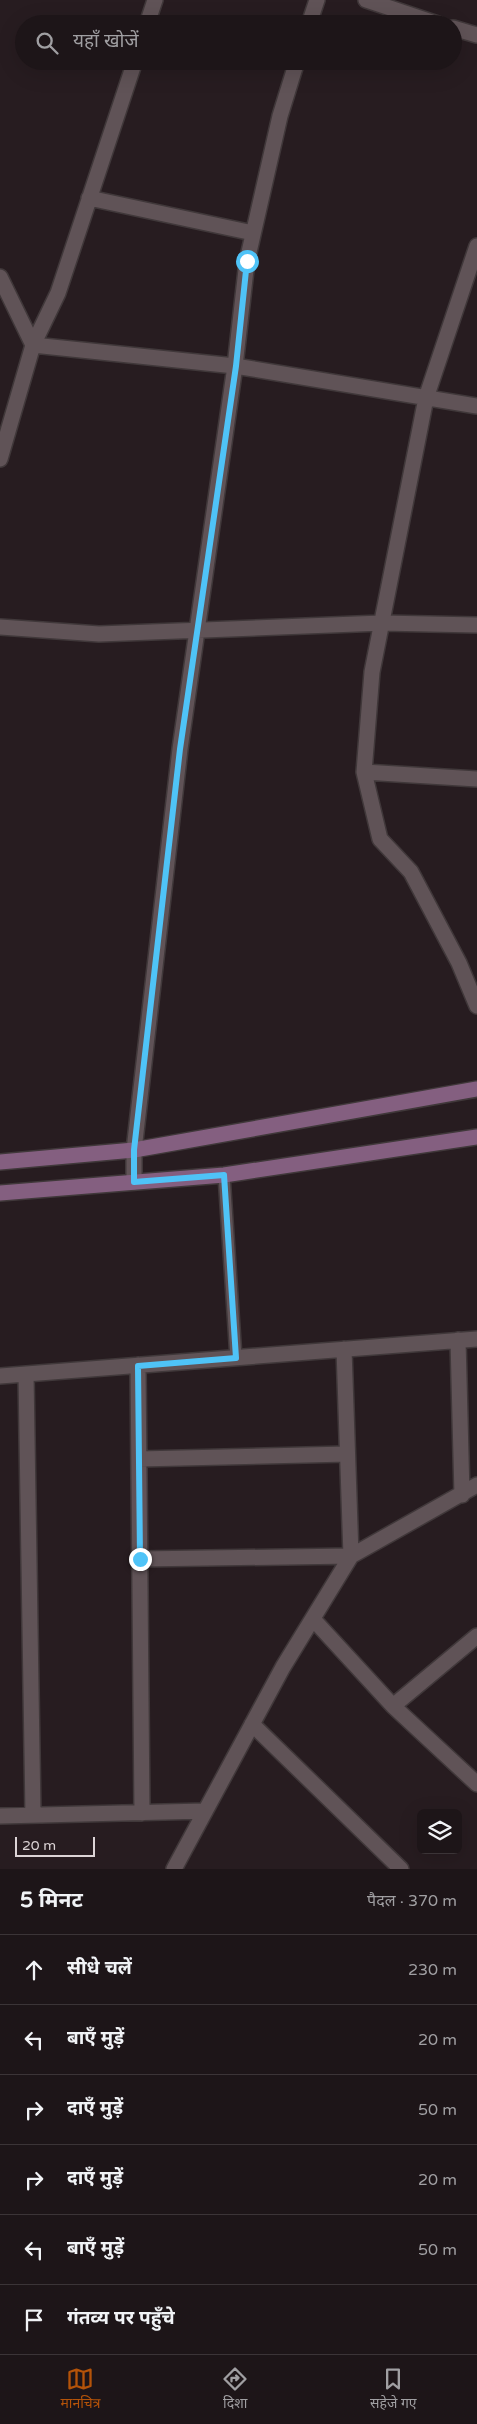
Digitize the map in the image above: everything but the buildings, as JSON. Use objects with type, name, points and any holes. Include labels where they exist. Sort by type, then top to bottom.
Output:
[{"type":"street","points":[[150,15],[155,0]]},
{"type":"street","points":[[366,0],[411,15]]},
{"type":"street","points":[[311,15],[313,1]]},
{"type":"street","points":[[462,31],[477,35]]},
{"type":"street","points":[[0,459],[33,345],[58,293],[132,70]]},
{"type":"street","points":[[134,1182],[134,1150],[180,749],[236,366],[247,261],[280,116],[294,70]]},
{"type":"street","points":[[90,198],[254,233]]},
{"type":"street","points":[[477,246],[426,398],[372,672],[364,772],[380,839],[411,872],[459,963],[477,1006]]},
{"type":"street","points":[[0,277],[33,345]]},
{"type":"street","points":[[33,345],[236,366],[477,406]]},
{"type":"street","points":[[0,626],[99,634],[382,624],[477,625]]},
{"type":"street","points":[[364,772],[477,779]]},
{"type":"street","points":[[0,1162],[134,1150],[477,1089]]},
{"type":"street","points":[[0,1193],[224,1175],[477,1137]]},
{"type":"street","points":[[0,1376],[477,1339]]},
{"type":"street","points":[[458,1340],[462,1495]]},
{"type":"street","points":[[174,1869],[252,1724],[351,1556],[344,1349]]},
{"type":"street","points":[[138,1366],[142,1813]]},
{"type":"street","points":[[26,1374],[32,1815]]},
{"type":"street","points":[[139,1459],[347,1454]]},
{"type":"street","points":[[140,1559],[351,1556],[477,1485]]},
{"type":"street","points":[[313,1619],[393,1706],[477,1784]]},
{"type":"street","points":[[393,1706],[477,1636]]},
{"type":"street","points":[[252,1724],[401,1869]]},
{"type":"street","points":[[0,1816],[205,1812]]},
{"type":"lane","points":[[224,1175],[236,1358]]},
{"type":"route","points":[[140,1559],[138,1366],[236,1358],[224,1175],[134,1182],[134,1150],[180,749],[236,366],[247,261]]}]
